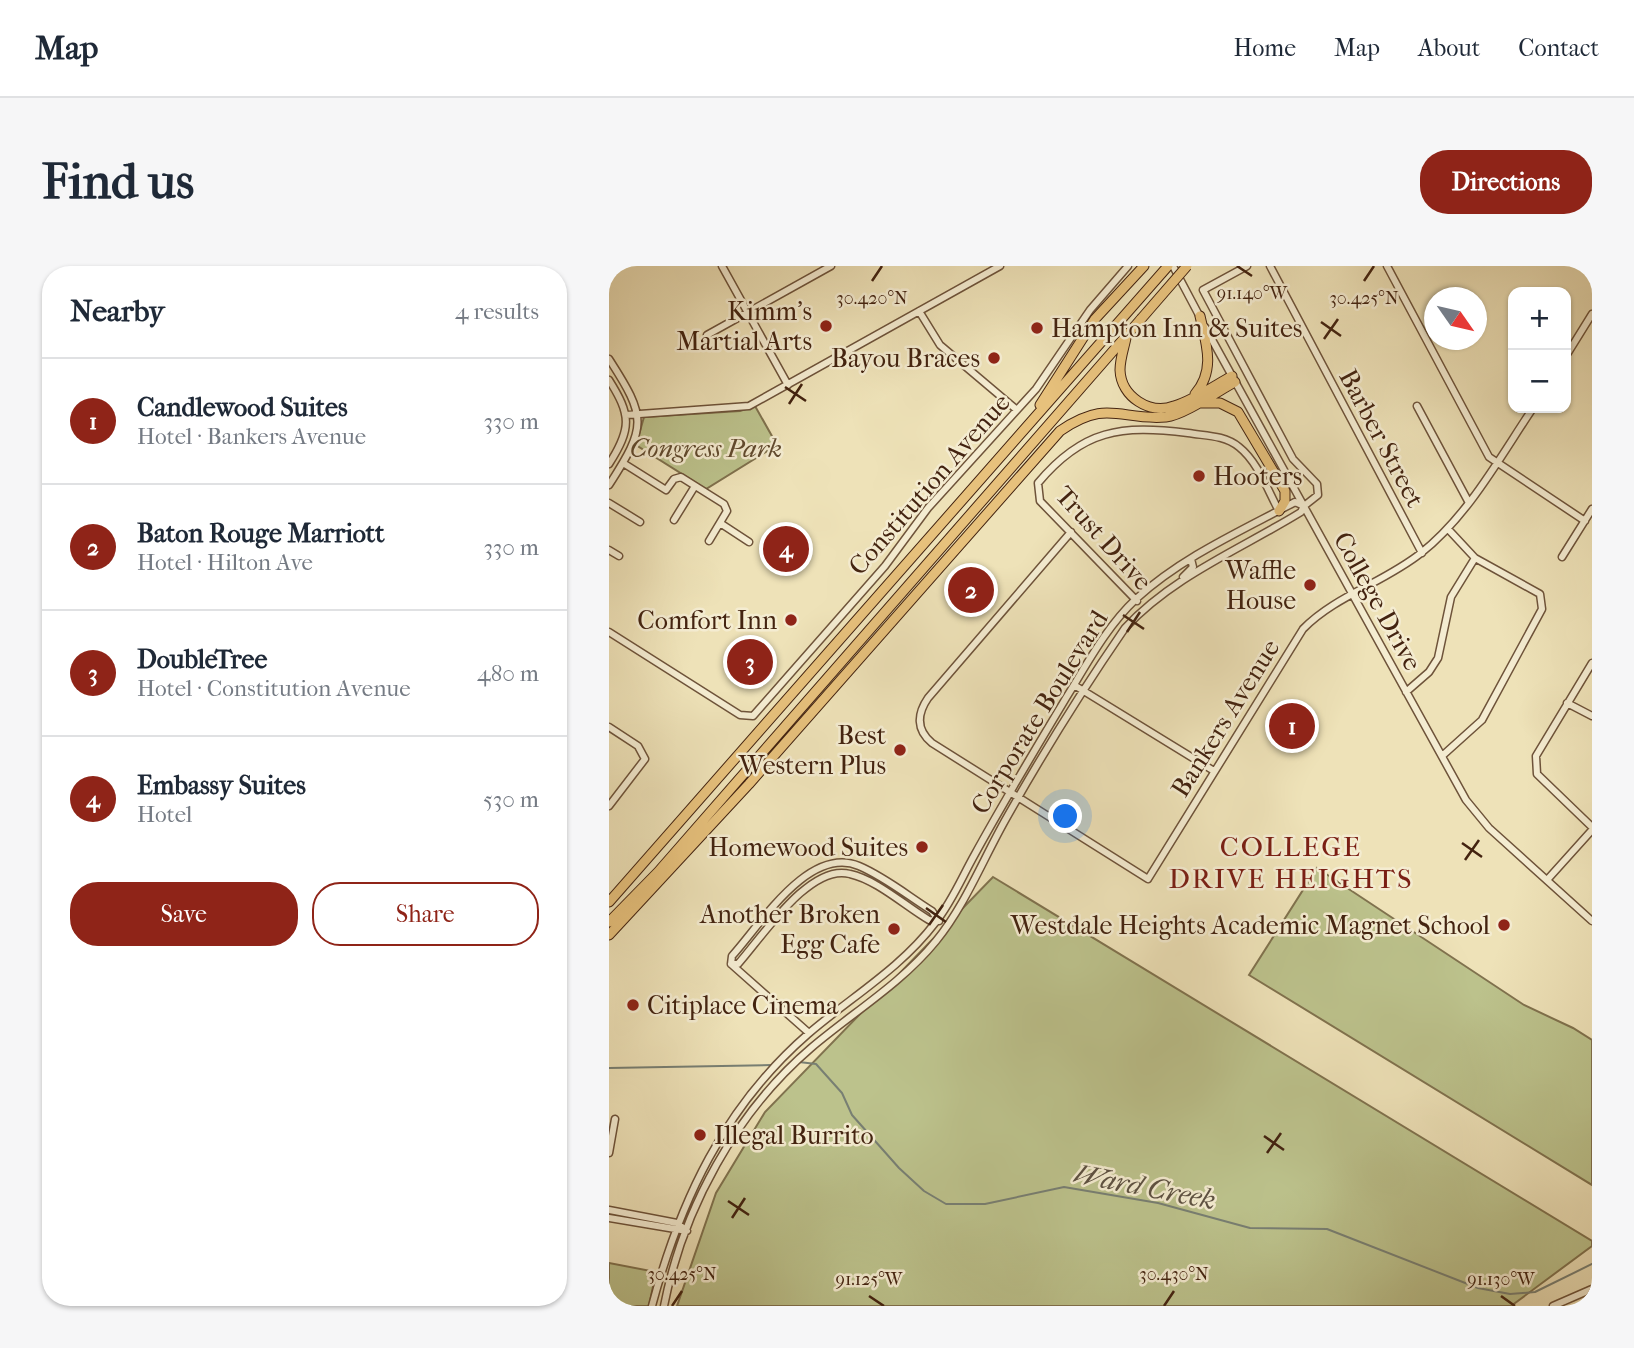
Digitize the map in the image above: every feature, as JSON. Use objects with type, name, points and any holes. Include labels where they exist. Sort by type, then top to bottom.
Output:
[{"type":"highway","points":[[609,902],[1168,266]]},
{"type":"highway","points":[[609,922],[658,872],[1187,266]]},
{"type":"highway","points":[[1024,430],[1095,319],[1141,268]]},
{"type":"highway","points":[[1193,401],[1203,383],[1208,365],[1200,316]]},
{"type":"highway","points":[[1126,336],[1120,372],[1131,396],[1144,405],[1158,409],[1193,401],[1220,403],[1242,415],[1285,491],[1285,501],[1279,511]]},
{"type":"highway","points":[[609,935],[749,784],[1033,457],[1060,431],[1097,414],[1119,412],[1165,417],[1234,379]]},
{"type":"street","points":[[722,266],[788,385]]},
{"type":"street","points":[[707,335],[831,266]]},
{"type":"street","points":[[627,415],[738,408],[788,385],[1000,266]]},
{"type":"street","name":"Constitution Avenue","points":[[609,632],[740,715],[749,717],[758,712],[885,566],[933,503],[1046,376],[1090,310],[1128,266]]},
{"type":"street","name":"College Drive","points":[[1173,266],[1406,692],[1476,813],[1592,921]]},
{"type":"street","points":[[1247,266],[1203,290],[1293,459],[1320,488],[1318,495],[1304,506]]},
{"type":"street","name":"Barber Street","points":[[1270,266],[1422,553]]},
{"type":"street","points":[[1387,266],[1489,457],[1585,521]]},
{"type":"street","points":[[919,311],[940,345],[1017,410]]},
{"type":"street","points":[[1570,350],[1592,314]]},
{"type":"street","points":[[609,359],[630,392],[638,414],[635,441],[609,485]]},
{"type":"street","points":[[609,380],[627,415],[624,437],[609,464]]},
{"type":"street","points":[[1417,406],[1468,501]]},
{"type":"street","name":"Bankers Avenue","points":[[1019,798],[1149,879],[1303,629],[1314,618],[1422,553],[1448,529],[1530,413]]},
{"type":"street","name":"Trust Drive","points":[[1142,609],[1136,599],[1039,501],[1038,484],[1048,471],[1080,446],[1126,428],[1145,428],[1229,440],[1250,458],[1279,511]]},
{"type":"street","points":[[623,463],[666,490],[679,477],[726,506],[727,510],[709,541]]},
{"type":"street","points":[[674,520],[695,486]]},
{"type":"street","points":[[609,502],[640,522]]},
{"type":"street","name":"Corporate Boulevard","points":[[652,1306],[677,1223],[717,1140],[755,1087],[802,1040],[905,956],[938,920],[1009,792],[1074,685],[1124,611],[1160,578],[1191,559],[1295,502],[1304,506],[1301,512],[1178,584],[1142,609],[1125,628],[1051,744],[947,926],[919,960],[772,1084],[750,1112],[714,1169],[687,1231],[664,1306]]},
{"type":"street","points":[[1562,557],[1592,509]]},
{"type":"street","points":[[720,523],[749,542]]},
{"type":"street","points":[[1442,756],[1482,720],[1542,609],[1539,594],[1475,558],[1448,529]]},
{"type":"street","points":[[1242,531],[1244,544]]},
{"type":"street","points":[[1019,798],[932,743],[920,725],[920,711],[928,698],[1071,532]]},
{"type":"street","points":[[609,550],[619,556]]},
{"type":"street","points":[[1202,569],[1201,564],[1207,550]]},
{"type":"street","points":[[1406,692],[1429,671],[1438,658],[1451,597],[1475,558]]},
{"type":"street","points":[[1178,584],[1193,567],[1191,559]]},
{"type":"street","points":[[1124,611],[1127,618],[1125,628]]},
{"type":"street","points":[[1547,880],[1592,829],[1537,774],[1534,766],[1536,756],[1592,663]]},
{"type":"street","points":[[1074,685],[1214,771]]},
{"type":"street","points":[[1567,703],[1592,716]]},
{"type":"street","points":[[609,727],[638,746],[645,755],[643,765],[609,806]]},
{"type":"street","points":[[1047,729],[1051,732],[1051,744]]},
{"type":"street","points":[[844,863],[844,873]]},
{"type":"street","points":[[731,964],[732,956],[803,876],[819,865],[858,865],[932,911],[938,920],[947,926]]},
{"type":"street","points":[[731,964],[739,964],[809,884],[823,875],[854,875],[929,920],[938,920]]},
{"type":"street","points":[[803,876],[809,884]]},
{"type":"street","points":[[888,895],[893,887]]},
{"type":"street","points":[[765,919],[773,926]]},
{"type":"street","points":[[731,964],[809,1034]]},
{"type":"street","points":[[609,1153],[615,1119]]},
{"type":"street","points":[[609,1210],[677,1223],[687,1231]]},
{"type":"street","points":[[609,1217],[674,1231],[687,1231]]},
{"type":"street","points":[[1553,1306],[1592,1289]]},
{"type":"green space","name":"Congress Park","points":[[755,406],[777,445],[706,489],[636,445],[644,417],[740,411]]},
{"type":"green space","points":[[1317,868],[1524,1005],[1592,1040],[1592,1185],[1249,975]]},
{"type":"green space","points":[[993,877],[1592,1241],[1592,1246],[1511,1306],[677,1306],[716,1193],[765,1112]]},
{"type":"green space","points":[[609,1263],[656,1272],[649,1306],[609,1306]]},
{"type":"waterway","name":"Ward Creek","points":[[799,1062],[816,1064],[842,1093],[852,1115],[899,1168],[924,1191],[946,1204],[985,1204],[1064,1187],[1158,1203],[1250,1228],[1327,1229],[1478,1288],[1510,1294],[1535,1292],[1592,1264]]},
{"type":"waterway","name":"Ward Creek","points":[[609,1068],[772,1065]]},
{"type":"place","name":"Kimm's Martial Arts","points":[[826,326]]},
{"type":"place","name":"Hampton Inn & Suites","points":[[1037,328]]},
{"type":"place","name":"Bayou Braces","points":[[994,358]]},
{"type":"place","name":"Hooters","points":[[1199,476]]},
{"type":"place","name":"Embassy Suites","points":[[786,549]]},
{"type":"place","name":"Waffle House","points":[[1310,585]]},
{"type":"place","name":"Baton Rouge Marriott","points":[[971,590]]},
{"type":"place","name":"Comfort Inn","points":[[791,620]]},
{"type":"place","name":"DoubleTree","points":[[750,662]]},
{"type":"place","name":"Candlewood Suites","points":[[1292,726]]},
{"type":"place","name":"Best Western Plus","points":[[900,750]]},
{"type":"place","name":"Homewood Suites","points":[[922,847]]},
{"type":"place","name":"Westdale Heights Academic Magnet School","points":[[1504,925]]},
{"type":"place","name":"Another Broken Egg Cafe","points":[[894,929]]},
{"type":"place","name":"Citiplace Cinema","points":[[633,1005]]},
{"type":"place","name":"Illegal Burrito","points":[[700,1135]]},
{"type":"district","name":"COLLEGE DRIVE HEIGHTS","points":[[1291,862]]}]
